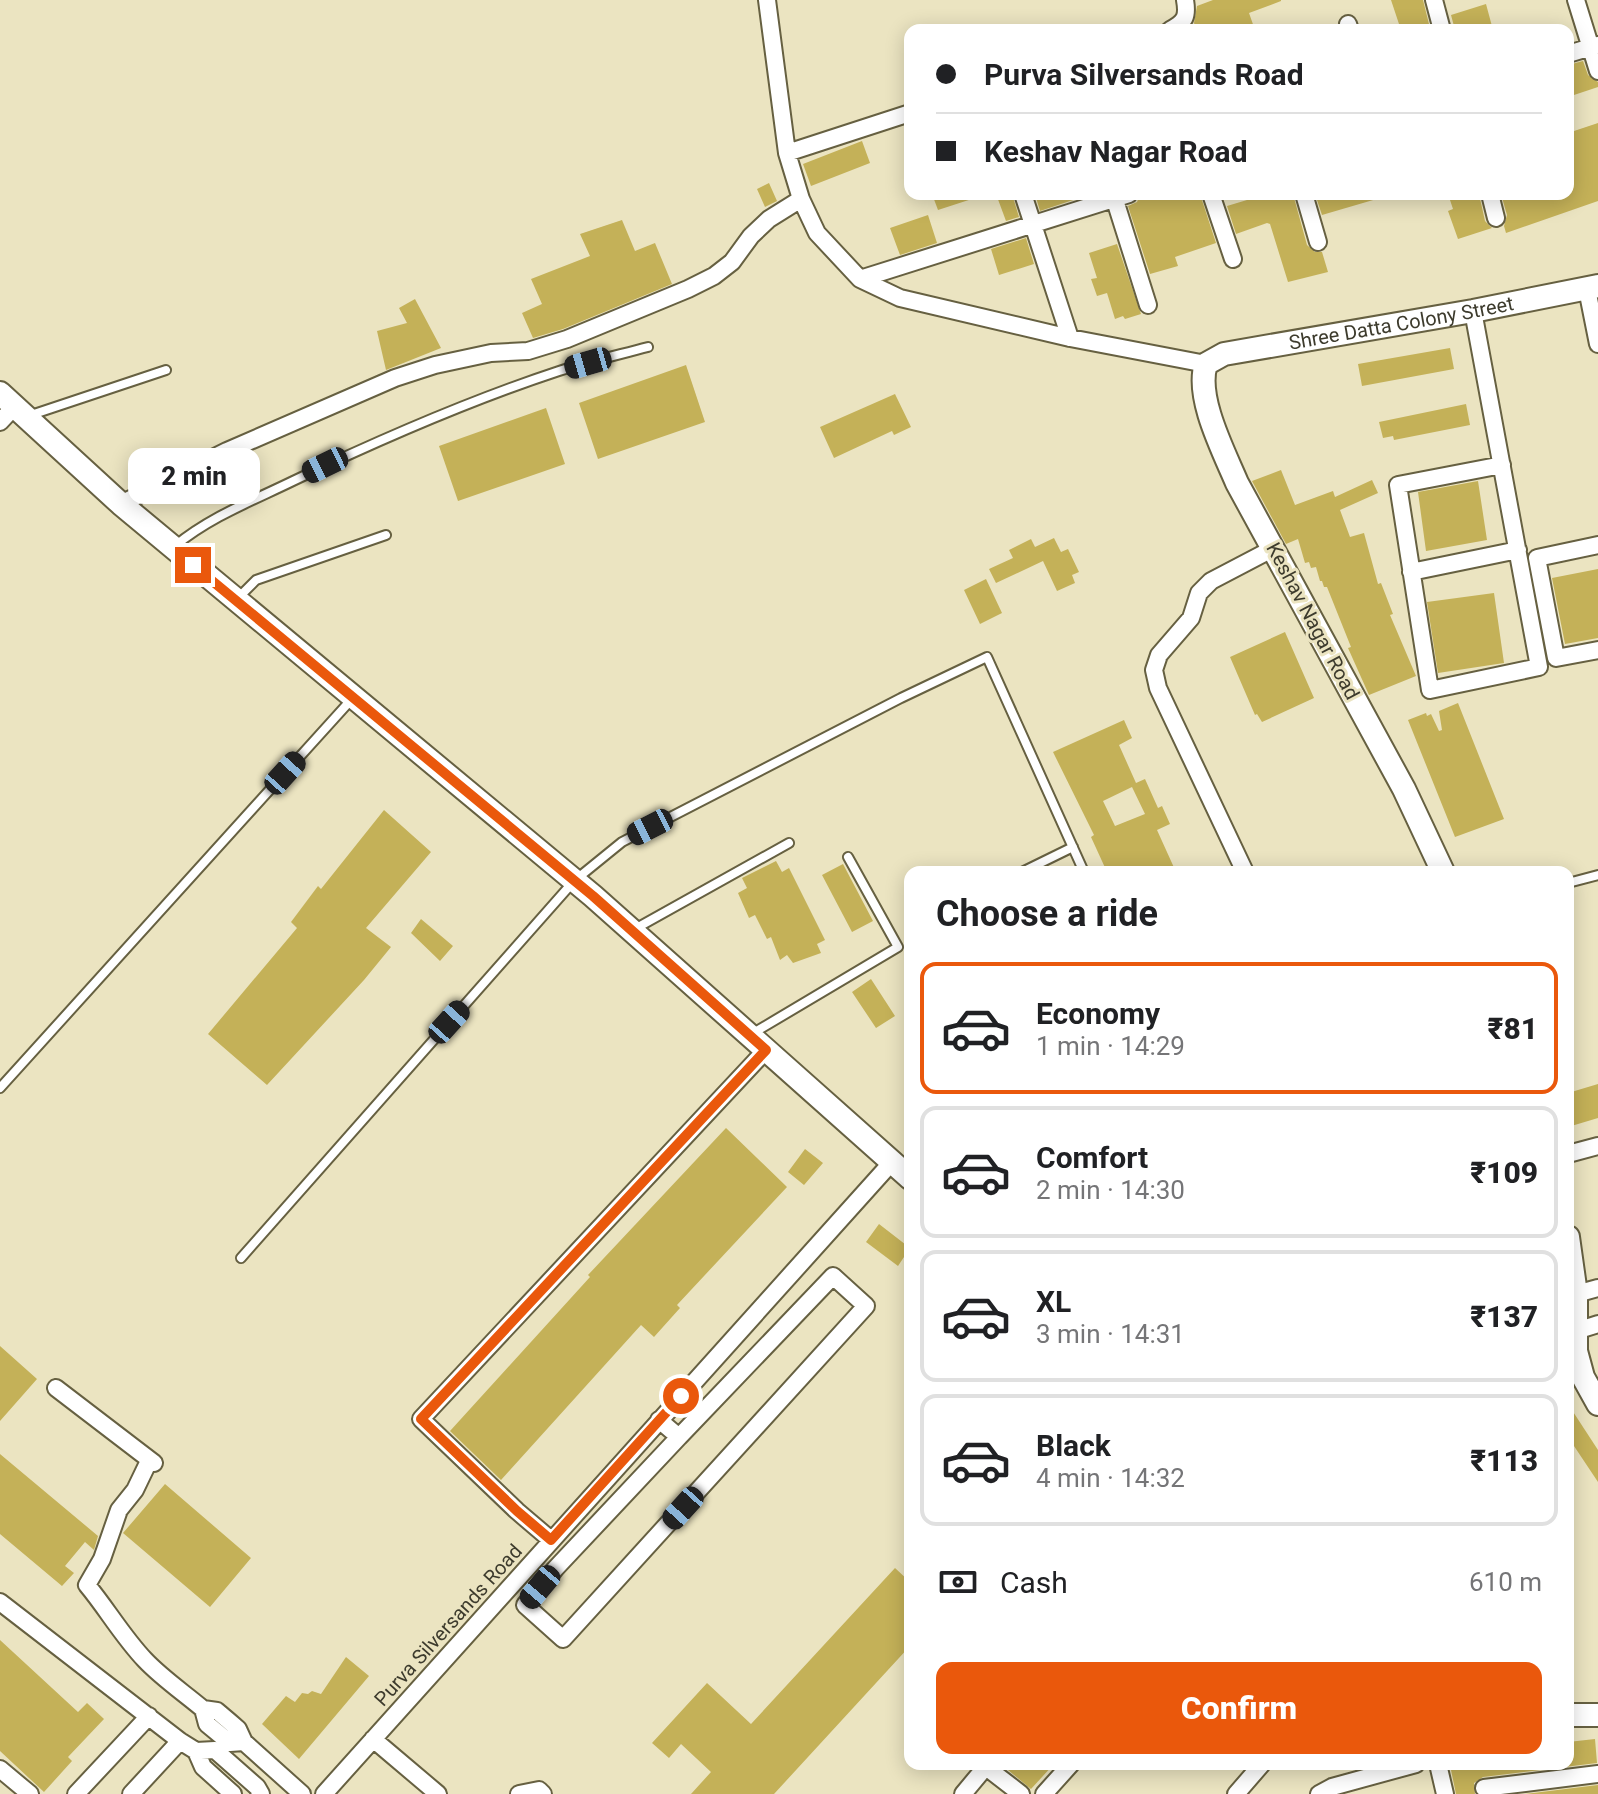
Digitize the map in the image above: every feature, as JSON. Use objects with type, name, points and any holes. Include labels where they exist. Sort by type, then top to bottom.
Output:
[{"type":"street","points":[[767,0],[787,153],[801,199],[817,233],[860,279],[900,298],[1070,338],[1206,364]]},
{"type":"street","points":[[1180,24],[1188,13],[1185,0]]},
{"type":"street","points":[[1434,0],[1440,24]]},
{"type":"street","points":[[1576,0],[1595,46],[1598,71]]},
{"type":"street","points":[[1574,52],[1595,46]]},
{"type":"street","points":[[787,153],[904,115]]},
{"type":"street","points":[[121,504],[227,451],[395,378],[435,365],[491,353],[528,351],[688,289],[714,276],[732,262],[751,236],[769,219],[801,199]]},
{"type":"street","points":[[1025,200],[1070,338]]},
{"type":"street","points":[[860,279],[1103,200]]},
{"type":"street","points":[[1120,200],[1148,305]]},
{"type":"street","points":[[1213,200],[1233,259]]},
{"type":"street","points":[[1306,200],[1318,242]]},
{"type":"street","points":[[1492,200],[1496,218]]},
{"type":"street","points":[[1593,287],[1598,344]]},
{"type":"street","name":"Shree Datta Colony Street","points":[[1206,364],[1224,354],[1593,287]]},
{"type":"street","points":[[1473,311],[1502,465],[1518,550],[1539,667],[1430,690],[1398,485],[1502,465]]},
{"type":"street","name":"Keshav Nagar Road","points":[[1206,364],[1202,376],[1219,440],[1237,483],[1404,789],[1440,866]]},
{"type":"street","points":[[10,409],[235,601],[574,881],[904,1173]]},
{"type":"street","points":[[1598,545],[1537,558],[1556,658],[1598,650]]},
{"type":"street","points":[[1242,866],[1158,688],[1154,670],[1159,655],[1191,618],[1199,593],[1211,581],[1274,548]]},
{"type":"street","points":[[1411,572],[1518,550]]},
{"type":"street","points":[[551,1540],[421,1419],[758,1043]]},
{"type":"street","points":[[1574,1152],[1598,1146]]},
{"type":"street","name":"Purva Silversands Road","points":[[324,1794],[892,1162]]},
{"type":"street","points":[[1574,1254],[1587,1291],[1576,1331],[1576,1351],[1598,1404]]},
{"type":"street","points":[[833,1276],[866,1306],[563,1639],[525,1605],[679,1437],[833,1276]]},
{"type":"street","points":[[1576,1331],[1598,1324]]},
{"type":"street","points":[[56,1388],[154,1463],[148,1463],[135,1490],[119,1510],[102,1559],[87,1585],[146,1661],[203,1709],[207,1724],[230,1743],[244,1742],[302,1794]]},
{"type":"street","points":[[659,1420],[679,1437]]},
{"type":"street","points":[[3,1610],[196,1751],[203,1767],[233,1794]]},
{"type":"street","points":[[1574,1715],[1598,1715]]},
{"type":"street","points":[[76,1794],[149,1716]]},
{"type":"street","points":[[373,1739],[438,1794]]},
{"type":"street","points":[[131,1794],[180,1741]]},
{"type":"street","points":[[196,1751],[215,1750],[261,1794]]},
{"type":"street","points":[[0,1769],[30,1794]]},
{"type":"street","points":[[963,1794],[984,1770]]},
{"type":"street","points":[[992,1770],[1021,1794]]},
{"type":"street","points":[[1044,1794],[1066,1770]]},
{"type":"street","points":[[1236,1794],[1257,1770]]},
{"type":"street","points":[[1319,1794],[1332,1787],[1394,1770]]},
{"type":"street","points":[[1439,1770],[1445,1794]]},
{"type":"street","points":[[1484,1788],[1598,1774]]},
{"type":"street","points":[[519,1794],[539,1790],[543,1794]]},
{"type":"lane","points":[[172,548],[197,528],[216,518],[325,465],[454,410],[559,371],[648,347]]},
{"type":"lane","points":[[10,409],[166,370]]},
{"type":"lane","points":[[235,601],[256,580],[386,535]]},
{"type":"lane","points":[[241,1258],[574,881],[622,842],[987,657],[1081,866]]},
{"type":"lane","points":[[0,1088],[352,698]]},
{"type":"lane","points":[[632,931],[789,843]]},
{"type":"lane","points":[[1034,866],[1073,847]]},
{"type":"lane","points":[[758,1043],[898,947],[848,857]]},
{"type":"lane","points":[[1574,881],[1598,875]]},
{"type":"building","points":[[1213,0],[1281,0],[1249,13],[1253,24],[1194,24],[1197,6]]},
{"type":"building","points":[[1391,0],[1423,0],[1429,24],[1399,24]]},
{"type":"building","points":[[1486,4],[1491,24],[1453,24],[1451,15]]},
{"type":"building","points":[[1583,61],[1588,75],[1598,82],[1598,87],[1574,95],[1574,63]]},
{"type":"building","points":[[1598,123],[1598,201],[1506,233],[1507,215],[1503,200],[1574,200],[1574,131]]},
{"type":"building","points":[[862,141],[870,163],[811,186],[803,164]]},
{"type":"building","points":[[769,183],[777,201],[765,207],[757,189]]},
{"type":"building","points":[[934,200],[969,200],[938,210]]},
{"type":"building","points":[[998,200],[1014,200],[1019,217],[1006,221]]},
{"type":"building","points":[[1037,200],[1073,200],[1040,211]]},
{"type":"building","points":[[1202,200],[1216,243],[1175,257],[1178,266],[1150,274],[1128,206],[1137,202]]},
{"type":"building","points":[[1247,200],[1295,200],[1307,245],[1315,252],[1322,252],[1328,272],[1288,282],[1270,224],[1236,234],[1227,206]]},
{"type":"building","points":[[1317,200],[1373,200],[1322,215]]},
{"type":"building","points":[[1450,200],[1480,200],[1485,221],[1492,228],[1458,239],[1448,211],[1453,209]]},
{"type":"building","points":[[928,215],[937,243],[900,255],[890,228]]},
{"type":"building","points":[[622,220],[635,251],[655,243],[672,284],[563,329],[533,338],[522,313],[542,304],[531,279],[590,256],[580,234]]},
{"type":"building","points":[[1026,238],[1034,264],[999,275],[991,249]]},
{"type":"building","points":[[1117,244],[1141,314],[1125,319],[1123,316],[1115,319],[1107,293],[1097,296],[1091,279],[1097,278],[1089,253]]},
{"type":"building","points":[[415,299],[441,348],[386,370],[377,331],[407,323],[399,308]]},
{"type":"building","points":[[1450,348],[1454,369],[1362,386],[1358,364]]},
{"type":"building","points":[[686,365],[705,422],[598,459],[579,403]]},
{"type":"building","points":[[895,394],[911,427],[894,435],[892,431],[834,458],[820,427]]},
{"type":"building","points":[[1466,404],[1470,425],[1394,440],[1393,436],[1383,438],[1379,422]]},
{"type":"building","points":[[546,408],[565,464],[458,501],[439,446]]},
{"type":"building","points":[[1281,470],[1295,505],[1333,491],[1335,497],[1372,480],[1378,493],[1340,510],[1350,537],[1364,533],[1378,584],[1381,583],[1393,614],[1390,615],[1416,676],[1369,695],[1348,648],[1351,647],[1327,587],[1320,581],[1316,567],[1311,568],[1309,562],[1305,563],[1298,539],[1286,544],[1252,481]]},
{"type":"building","points":[[1478,481],[1487,540],[1426,551],[1418,492]]},
{"type":"building","points":[[1054,538],[1061,552],[1068,549],[1079,572],[1072,575],[1075,583],[1057,591],[1043,561],[996,583],[989,569],[1013,558],[1009,550],[1031,539],[1035,547]]},
{"type":"building","points":[[1598,569],[1598,638],[1565,644],[1552,578]]},
{"type":"building","points":[[986,579],[1002,613],[980,624],[964,590]]},
{"type":"building","points":[[1494,593],[1504,663],[1438,673],[1427,602]]},
{"type":"building","points":[[1285,632],[1314,698],[1262,722],[1255,715],[1230,657]]},
{"type":"building","points":[[1458,703],[1504,819],[1455,837],[1408,720],[1431,714],[1439,731],[1442,730],[1439,711]]},
{"type":"building","points":[[1124,720],[1132,738],[1119,745],[1136,783],[1145,779],[1158,808],[1162,806],[1170,824],[1157,830],[1173,866],[1104,866],[1091,837],[1094,835],[1053,752]],"holes":[[[1132,787],[1145,814],[1115,826],[1103,801]]]},
{"type":"building","points":[[384,810],[431,852],[366,928],[391,947],[267,1085],[208,1034],[297,928],[291,922],[318,886],[321,889]]},
{"type":"building","points":[[776,861],[782,872],[789,868],[825,940],[817,944],[821,953],[793,963],[787,955],[780,960],[771,937],[767,939],[755,915],[749,918],[738,893],[747,888],[742,878]]},
{"type":"building","points":[[843,864],[873,921],[852,932],[822,875]]},
{"type":"building","points":[[421,919],[453,946],[440,961],[411,933]]},
{"type":"building","points":[[871,979],[895,1016],[876,1028],[852,992]]},
{"type":"building","points":[[1598,1084],[1598,1118],[1574,1125],[1574,1091]]},
{"type":"building","points":[[726,1128],[787,1187],[677,1305],[680,1308],[654,1337],[641,1325],[501,1480],[450,1431],[590,1277],[588,1275]]},
{"type":"building","points":[[805,1149],[823,1163],[804,1185],[788,1172]]},
{"type":"building","points":[[879,1224],[904,1243],[904,1257],[898,1266],[866,1242]]},
{"type":"building","points":[[0,1346],[37,1379],[0,1421]]},
{"type":"building","points":[[1574,1413],[1598,1450],[1598,1482],[1574,1446]]},
{"type":"building","points":[[0,1454],[98,1536],[94,1550],[85,1542],[65,1566],[74,1573],[62,1586],[0,1534]]},
{"type":"building","points":[[165,1484],[251,1558],[210,1607],[123,1533]]},
{"type":"building","points":[[895,1568],[904,1576],[904,1653],[774,1794],[691,1794],[711,1772],[681,1744],[669,1758],[652,1743],[707,1683],[751,1724]]},
{"type":"building","points":[[0,1640],[78,1712],[87,1703],[104,1719],[68,1757],[72,1761],[44,1792],[0,1751]]},
{"type":"building","points":[[346,1657],[369,1676],[299,1759],[262,1724],[286,1696],[295,1702],[302,1693],[312,1691],[321,1694]]},
{"type":"building","points":[[1595,1739],[1597,1763],[1574,1766],[1574,1741]]},
{"type":"building","points":[[1008,1770],[1048,1770],[1031,1789]]},
{"type":"building","points":[[1451,1770],[1540,1770],[1483,1777],[1474,1783],[1475,1794],[1456,1794]]},
{"type":"building","points":[[1598,1785],[1598,1794],[1525,1794]]},
{"type":"route","points":[[193,565],[593,896],[766,1050],[421,1419],[551,1540],[681,1396]]}]
